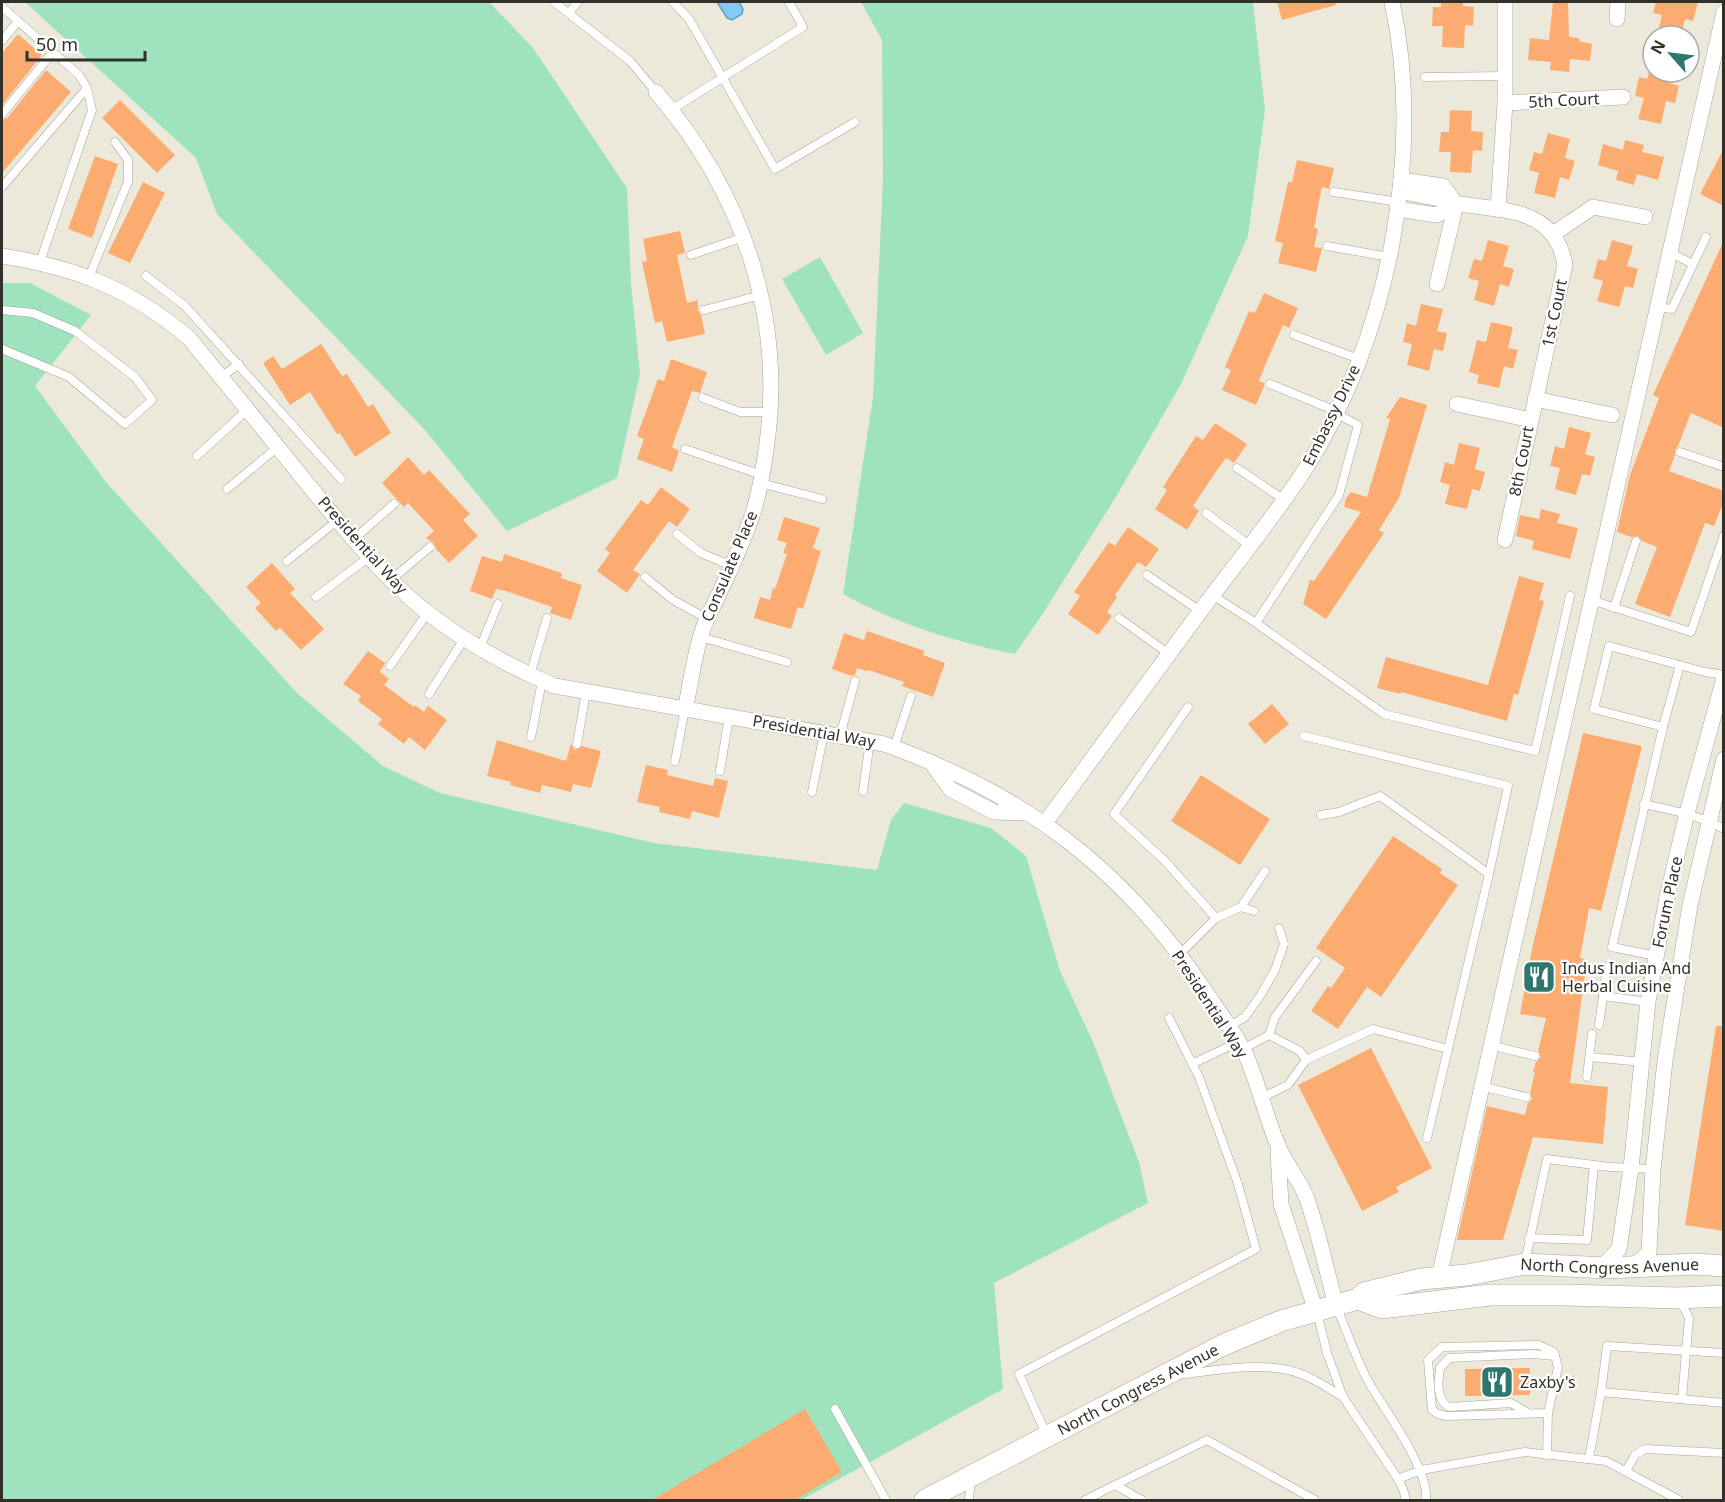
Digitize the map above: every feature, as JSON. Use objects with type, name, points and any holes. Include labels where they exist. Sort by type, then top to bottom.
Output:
[{"type":"street","name":"Embassy Drive","points":[[1045,823],[1304,471],[1336,412],[1359,359],[1379,299],[1389,257],[1399,195],[1404,126],[1403,77],[1398,27],[1392,2]]},
{"type":"street","points":[[1498,209],[1505,103],[1505,2]]},
{"type":"street","points":[[1617,19],[1618,2]]},
{"type":"street","points":[[1439,1277],[1724,12]]},
{"type":"street","name":"Consulate Place","points":[[656,92],[712,169],[744,237],[761,295],[770,355],[770,412],[761,479],[752,516],[701,637],[685,709]]},
{"type":"street","name":"5th Court","points":[[1505,103],[1623,97]]},
{"type":"street","points":[[1399,195],[1498,209],[1538,219],[1553,234],[1593,207],[1644,217]]},
{"type":"street","points":[[1437,284],[1455,204]]},
{"type":"street","name":"1st Court","points":[[1531,420],[1565,265],[1563,254],[1553,234]]},
{"type":"street","name":"Presidential Way","points":[[2,256],[40,262],[114,287],[147,306],[179,330],[189,338],[338,520],[391,580],[464,639],[536,678],[555,686],[586,692],[870,741],[929,760],[958,763],[1016,793],[1029,813],[1045,823],[1110,876],[1143,909],[1180,954],[1240,1046],[1277,1146],[1306,1197],[1326,1308]]},
{"type":"street","points":[[1535,399],[1612,415]]},
{"type":"street","name":"8th Court","points":[[1457,404],[1531,420],[1505,540]]},
{"type":"street","name":"Forum Place","points":[[1602,1268],[1619,1249],[1631,1168],[1648,1002],[1656,956],[1687,813],[1724,676]]},
{"type":"street","name":"Forum Place","points":[[1633,1267],[1649,1252],[1653,1169],[1663,1072],[1682,955],[1708,820],[1720,787],[1724,759]]},
{"type":"street","points":[[929,760],[950,789],[994,812],[1029,813]]},
{"type":"street","name":"Presidential Way","points":[[1277,1146],[1281,1204],[1326,1308]]},
{"type":"street","name":"North Congress Avenue","points":[[925,1500],[1223,1345],[1281,1322],[1358,1299],[1364,1293],[1421,1279],[1467,1275],[1525,1264],[1602,1268],[1695,1264],[1724,1266]]},
{"type":"street","points":[[1593,1296],[1617,1284],[1633,1267]]},
{"type":"street","name":"North Congress Avenue","points":[[1358,1299],[1382,1308],[1490,1295],[1678,1298],[1724,1296]]},
{"type":"lane","points":[[554,2],[630,61],[656,92]]},
{"type":"lane","points":[[569,13],[578,2]]},
{"type":"lane","points":[[674,2],[689,19],[775,169],[855,122]]},
{"type":"lane","points":[[671,110],[803,27],[789,2]]},
{"type":"lane","points":[[2,7],[79,75],[87,88],[92,110],[40,262]]},
{"type":"lane","points":[[2,40],[18,21]]},
{"type":"lane","points":[[2,114],[53,52]]},
{"type":"lane","points":[[1425,77],[1505,76]]},
{"type":"lane","points":[[2,187],[87,88]]},
{"type":"lane","points":[[89,277],[128,182],[128,160],[115,142]]},
{"type":"lane","points":[[1334,192],[1399,195]]},
{"type":"lane","points":[[691,255],[744,237]]},
{"type":"lane","points":[[1657,307],[1672,309],[1706,237]]},
{"type":"lane","points":[[1328,246],[1389,257]]},
{"type":"lane","points":[[1669,252],[1693,264]]},
{"type":"lane","points":[[146,276],[185,306],[341,479]]},
{"type":"lane","points":[[704,310],[761,295]]},
{"type":"lane","points":[[2,310],[33,313],[75,331],[135,377],[152,400],[125,424],[69,377],[2,349]]},
{"type":"lane","points":[[1293,335],[1359,359]]},
{"type":"lane","points":[[221,377],[239,364]]},
{"type":"lane","points":[[1256,623],[1339,495],[1358,425],[1336,412],[1270,384]]},
{"type":"lane","points":[[703,398],[740,412],[770,412]]},
{"type":"lane","points":[[196,456],[248,410]]},
{"type":"lane","points":[[227,489],[278,447]]},
{"type":"lane","points":[[685,449],[761,479],[822,499]]},
{"type":"lane","points":[[1680,452],[1724,467]]},
{"type":"lane","points":[[1238,468],[1283,499]]},
{"type":"lane","points":[[354,539],[394,504]]},
{"type":"lane","points":[[1206,513],[1249,545]]},
{"type":"lane","points":[[287,561],[338,520]]},
{"type":"lane","points":[[677,534],[700,553],[732,566]]},
{"type":"lane","points":[[1591,600],[1691,632],[1724,535]]},
{"type":"lane","points":[[1614,608],[1636,541]]},
{"type":"lane","points":[[391,580],[430,548]]},
{"type":"lane","points":[[316,597],[369,556]]},
{"type":"lane","points":[[1147,575],[1200,611]]},
{"type":"lane","points":[[645,577],[673,600],[708,619]]},
{"type":"lane","points":[[1212,596],[1256,623],[1384,714],[1535,751],[1570,596]]},
{"type":"lane","points":[[480,648],[498,604]]},
{"type":"lane","points":[[390,666],[428,612]]},
{"type":"lane","points":[[531,737],[536,678],[547,618]]},
{"type":"lane","points":[[1119,618],[1169,654]]},
{"type":"lane","points":[[701,637],[787,662]]},
{"type":"lane","points":[[429,694],[464,639]]},
{"type":"lane","points":[[1663,727],[1594,709],[1609,646],[1724,676]]},
{"type":"lane","points":[[1656,956],[1612,947],[1644,804],[1680,665]]},
{"type":"lane","points":[[840,736],[855,681]]},
{"type":"lane","points":[[577,744],[586,692]]},
{"type":"lane","points":[[894,747],[911,696]]},
{"type":"lane","points":[[1188,707],[1114,814],[1164,860],[1216,918]]},
{"type":"lane","points":[[675,761],[685,709]]},
{"type":"lane","points":[[720,771],[729,717]]},
{"type":"lane","points":[[812,792],[824,733]]},
{"type":"lane","points":[[1304,736],[1508,786],[1490,874],[1427,1138]]},
{"type":"lane","points":[[863,791],[870,741]]},
{"type":"lane","points":[[1321,814],[1339,812],[1380,796],[1490,874]]},
{"type":"lane","points":[[1644,804],[1687,813],[1708,820],[1724,829]]},
{"type":"lane","points":[[1180,954],[1216,918],[1241,907],[1265,871]]},
{"type":"lane","points":[[1241,907],[1254,911]]},
{"type":"lane","points":[[1228,1027],[1245,1017],[1275,970],[1284,944],[1279,928]]},
{"type":"lane","points":[[1269,1035],[1275,1017],[1316,961]]},
{"type":"lane","points":[[1599,1025],[1607,966]]},
{"type":"lane","points":[[1603,996],[1648,1002]]},
{"type":"lane","points":[[1047,1436],[1019,1374],[1256,1249],[1238,1184],[1192,1064],[1169,1018]]},
{"type":"lane","points":[[1261,1098],[1288,1085],[1306,1060],[1373,1029],[1448,1050]]},
{"type":"lane","points":[[1587,1077],[1592,1034]]},
{"type":"lane","points":[[1192,1064],[1269,1035],[1300,1051],[1306,1060]]},
{"type":"lane","points":[[1490,1045],[1535,1056]]},
{"type":"lane","points":[[1590,1057],[1642,1062]]},
{"type":"lane","points":[[1481,1086],[1526,1097]]},
{"type":"lane","points":[[1525,1264],[1547,1159],[1653,1169]]},
{"type":"lane","points":[[1529,1238],[1587,1240],[1594,1165]]},
{"type":"lane","points":[[1678,1298],[1689,1318],[1682,1399]]},
{"type":"lane","points":[[1326,1308],[1327,1353],[1343,1397],[1398,1479],[1406,1500]]},
{"type":"lane","points":[[1326,1308],[1421,1470],[1427,1492],[1426,1500]]},
{"type":"lane","points":[[1547,1455],[1548,1413],[1558,1367],[1554,1352],[1539,1345],[1442,1347],[1428,1360],[1432,1410],[1438,1414],[1447,1416],[1548,1413]]},
{"type":"lane","points":[[1589,1459],[1607,1346],[1724,1353]]},
{"type":"lane","points":[[1528,1413],[1510,1404],[1449,1407],[1443,1404],[1440,1399],[1440,1368],[1449,1358],[1533,1354],[1555,1356]]},
{"type":"lane","points":[[1163,1376],[1260,1366],[1289,1370],[1314,1379],[1343,1397]]},
{"type":"lane","points":[[1601,1392],[1724,1403]]},
{"type":"lane","points":[[835,1409],[886,1500]]},
{"type":"lane","points":[[1085,1500],[1207,1440],[1315,1500]]},
{"type":"lane","points":[[1626,1471],[1635,1455],[1645,1449],[1724,1453]]},
{"type":"lane","points":[[1398,1479],[1421,1470],[1525,1452],[1606,1461],[1679,1500]]},
{"type":"lane","points":[[969,1500],[971,1476]]},
{"type":"lane","points":[[1115,1485],[1142,1500]]},
{"type":"green space","points":[[25,2],[489,2],[533,48],[627,188],[631,283],[640,374],[617,478],[507,531],[425,430],[217,214],[196,158]]},
{"type":"green space","points":[[861,2],[1253,2],[1265,110],[1248,236],[1181,384],[1117,495],[1015,654],[927,631],[883,614],[843,594],[873,397],[883,178],[882,40]]},
{"type":"green space","points":[[820,257],[863,333],[826,355],[782,279]]},
{"type":"green space","points":[[2,283],[30,283],[91,315],[35,386],[106,482],[297,693],[383,766],[440,793],[654,843],[877,870],[891,820],[904,803],[991,828],[1026,856],[1060,971],[1093,1042],[1139,1162],[1148,1203],[994,1283],[1003,1389],[801,1500],[2,1500]]},
{"type":"water","points":[[717,2],[739,2],[743,9],[742,14],[732,20],[727,18]]},
{"type":"building","points":[[1277,2],[1335,2],[1336,5],[1282,20]]},
{"type":"building","points":[[1441,2],[1463,2],[1463,6],[1474,7],[1473,26],[1465,25],[1464,48],[1442,47],[1443,26],[1432,26],[1433,7],[1441,7]]},
{"type":"building","points":[[1553,2],[1568,2],[1569,37],[1579,38],[1579,41],[1592,44],[1590,61],[1570,59],[1569,72],[1550,70],[1551,62],[1528,60],[1530,38],[1549,40]]},
{"type":"building","points":[[1656,2],[1698,2],[1693,21],[1685,19],[1684,24],[1660,24],[1662,15],[1653,13]]},
{"type":"building","points":[[18,34],[42,55],[2,105],[2,53]]},
{"type":"building","points":[[46,70],[71,92],[2,173],[2,120],[7,118]]},
{"type":"building","points":[[1639,77],[1641,84],[1679,86],[1675,103],[1666,101],[1661,124],[1638,119],[1644,98],[1635,96]]},
{"type":"building","points":[[120,100],[175,155],[157,173],[102,118]]},
{"type":"building","points":[[1450,110],[1472,111],[1471,131],[1483,132],[1482,151],[1473,150],[1471,173],[1450,172],[1451,152],[1439,152],[1441,132],[1449,132]]},
{"type":"building","points":[[1548,133],[1570,139],[1565,158],[1575,161],[1569,180],[1560,177],[1555,198],[1534,193],[1539,173],[1529,170],[1534,152],[1542,154]]},
{"type":"building","points":[[1625,140],[1644,145],[1642,152],[1664,157],[1658,180],[1637,174],[1634,185],[1616,180],[1618,171],[1598,165],[1603,144],[1623,150]]},
{"type":"building","points":[[1724,148],[1724,206],[1700,194]]},
{"type":"building","points":[[95,156],[118,164],[92,238],[68,229]]},
{"type":"building","points":[[1297,160],[1334,168],[1329,189],[1322,187],[1314,228],[1318,229],[1314,247],[1322,248],[1316,272],[1278,263],[1283,243],[1275,241],[1288,182],[1292,182]]},
{"type":"building","points":[[143,182],[165,193],[130,263],[108,253]]},
{"type":"building","points":[[680,231],[685,253],[677,255],[687,303],[698,300],[698,311],[705,334],[667,342],[662,321],[655,323],[642,262],[647,261],[643,239]]},
{"type":"building","points":[[1488,240],[1509,246],[1503,266],[1514,269],[1509,287],[1500,284],[1494,306],[1474,300],[1479,281],[1468,278],[1474,259],[1482,261]]},
{"type":"building","points":[[1612,240],[1633,246],[1627,266],[1638,269],[1633,288],[1625,286],[1619,307],[1597,301],[1603,281],[1593,278],[1598,259],[1606,261]]},
{"type":"building","points":[[1724,240],[1724,428],[1691,413],[1675,450],[1669,471],[1724,491],[1724,501],[1714,526],[1705,523],[1670,617],[1635,604],[1657,547],[1642,541],[1638,536],[1631,537],[1617,532],[1630,475],[1659,398],[1653,395]]},
{"type":"building","points":[[1264,293],[1298,308],[1289,328],[1283,325],[1266,363],[1259,381],[1264,383],[1264,386],[1256,405],[1222,390],[1231,370],[1225,367],[1249,311],[1255,313]]},
{"type":"building","points":[[1421,304],[1443,309],[1437,331],[1447,333],[1443,351],[1434,349],[1429,371],[1407,365],[1412,344],[1403,342],[1407,323],[1416,326]]},
{"type":"building","points":[[1491,322],[1513,327],[1508,348],[1518,350],[1513,369],[1504,366],[1499,388],[1477,383],[1479,375],[1469,372],[1477,340],[1486,342]]},
{"type":"building","points":[[321,344],[342,376],[347,374],[368,407],[373,404],[391,433],[355,457],[310,392],[290,405],[263,363],[273,356],[282,369]]},
{"type":"building","points":[[671,359],[707,372],[700,393],[692,391],[672,447],[679,451],[672,472],[637,459],[644,439],[637,436],[658,379],[664,381]]},
{"type":"building","points":[[1400,397],[1427,405],[1399,498],[1379,530],[1384,533],[1326,619],[1303,604],[1310,580],[1314,581],[1361,512],[1344,507],[1346,498],[1351,492],[1367,497],[1390,419],[1386,418]]},
{"type":"building","points":[[1215,423],[1247,444],[1234,463],[1226,458],[1215,473],[1193,506],[1199,511],[1187,530],[1155,509],[1167,490],[1163,487],[1196,436],[1203,440]]},
{"type":"building","points":[[1569,427],[1591,433],[1585,454],[1595,457],[1590,476],[1582,474],[1576,495],[1555,489],[1560,468],[1550,466],[1555,446],[1564,449]]},
{"type":"building","points":[[1459,443],[1480,448],[1475,469],[1485,472],[1480,491],[1472,489],[1467,509],[1445,504],[1450,485],[1440,482],[1445,462],[1454,465]]},
{"type":"building","points":[[408,457],[424,475],[429,470],[470,514],[463,520],[478,536],[449,563],[436,549],[434,543],[426,538],[434,531],[408,503],[404,507],[382,483]]},
{"type":"building","points":[[661,487],[690,509],[677,527],[669,521],[633,570],[640,574],[627,593],[597,571],[610,553],[605,549],[641,500],[648,505]]},
{"type":"building","points":[[1541,509],[1560,514],[1557,523],[1578,528],[1570,559],[1532,549],[1534,541],[1516,536],[1520,515],[1539,519]]},
{"type":"building","points":[[784,517],[820,528],[813,548],[821,551],[803,609],[798,607],[791,629],[754,618],[760,597],[770,600],[787,554],[783,553],[787,543],[777,540]]},
{"type":"building","points":[[1128,527],[1159,549],[1146,567],[1138,562],[1115,595],[1117,597],[1107,612],[1112,616],[1098,635],[1068,614],[1080,596],[1074,592],[1109,542],[1115,546]]},
{"type":"building","points":[[504,554],[562,573],[561,578],[582,585],[571,620],[550,613],[552,607],[506,591],[496,589],[492,599],[470,591],[482,556],[502,562]]},
{"type":"building","points":[[272,563],[295,589],[290,593],[324,629],[301,650],[280,628],[276,631],[255,608],[261,603],[246,587]]},
{"type":"building","points":[[1519,576],[1544,583],[1539,600],[1544,601],[1518,695],[1514,694],[1507,721],[1401,692],[1401,694],[1377,688],[1386,657],[1488,685]]},
{"type":"building","points":[[867,631],[925,651],[923,655],[945,663],[933,697],[902,686],[904,682],[868,670],[857,668],[855,675],[852,676],[832,669],[844,633],[864,640]]},
{"type":"building","points":[[368,651],[385,663],[380,672],[389,679],[384,685],[414,707],[415,705],[424,712],[428,706],[447,720],[425,750],[409,737],[404,744],[378,724],[382,719],[358,701],[361,696],[343,684]]},
{"type":"building","points":[[1272,704],[1289,724],[1265,744],[1248,724]]},
{"type":"building","points":[[1583,733],[1642,746],[1601,911],[1589,908],[1580,958],[1587,960],[1570,1083],[1608,1087],[1603,1144],[1533,1137],[1503,1240],[1457,1240],[1487,1106],[1525,1115],[1528,1103],[1532,1099],[1530,1093],[1535,1072],[1533,1072],[1536,1062],[1541,1057],[1538,1051],[1546,1018],[1520,1014],[1532,949]]},
{"type":"building","points":[[497,740],[566,761],[571,744],[575,750],[582,746],[601,751],[591,788],[573,784],[571,792],[542,785],[540,793],[487,776]]},
{"type":"building","points":[[646,765],[668,770],[667,775],[713,786],[715,778],[728,781],[719,818],[692,811],[690,819],[659,812],[660,807],[637,802]]},
{"type":"building","points":[[1201,775],[1270,819],[1240,865],[1171,821]]},
{"type":"building","points":[[1393,836],[1442,869],[1440,873],[1458,885],[1381,997],[1367,987],[1338,1029],[1311,1011],[1328,986],[1331,988],[1345,968],[1316,948]]},
{"type":"building","points":[[1716,1026],[1724,1026],[1724,1231],[1685,1225]]},
{"type":"building","points":[[1371,1048],[1432,1168],[1396,1187],[1399,1192],[1362,1211],[1298,1085]]},
{"type":"building","name":"Zaxby's","points":[[1530,1368],[1530,1395],[1465,1396],[1465,1369]]},
{"type":"building","points":[[805,1409],[842,1472],[795,1500],[652,1500]]},
{"type":"place","name":"Indus Indian And Herbal Cuisine","points":[[1539,977]]},
{"type":"place","name":"Zaxby's","points":[[1497,1382]]}]
